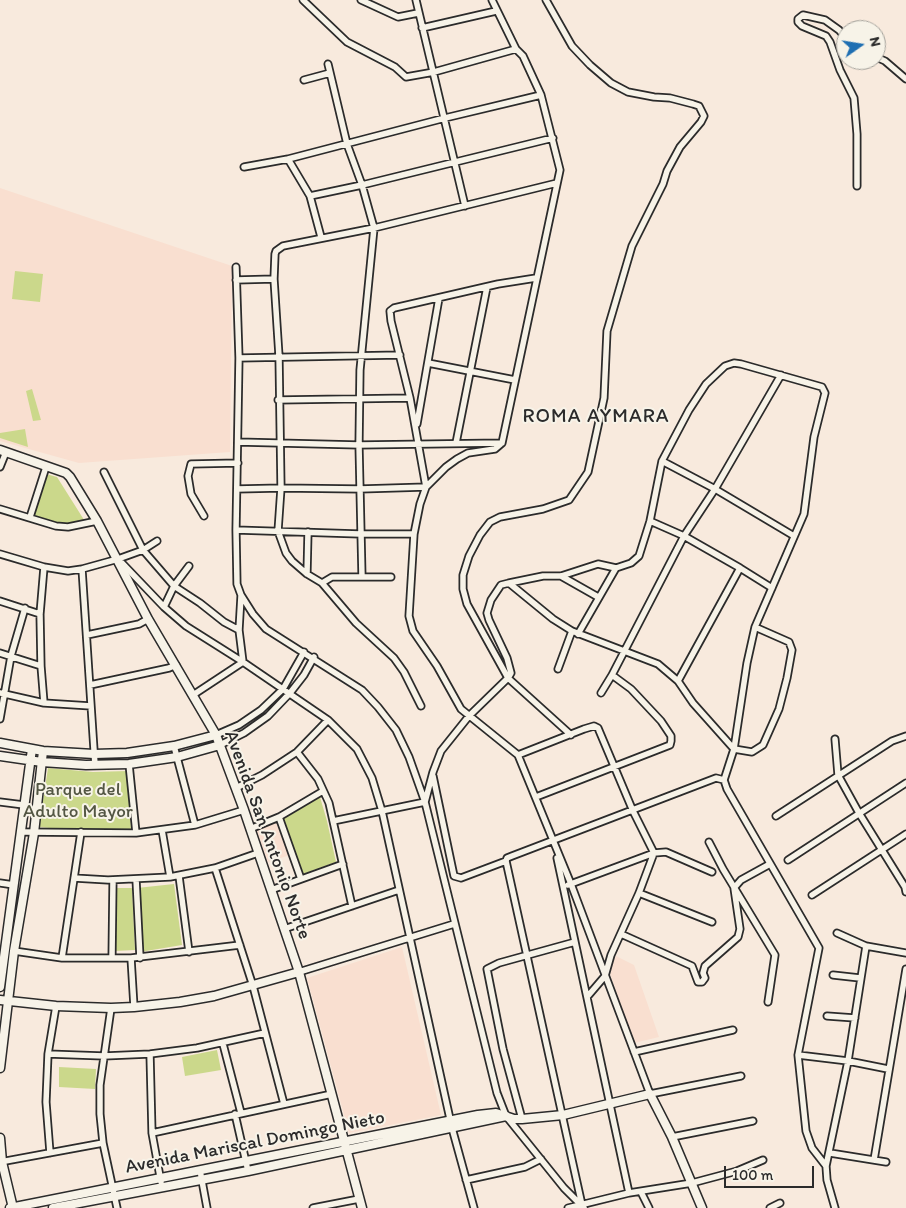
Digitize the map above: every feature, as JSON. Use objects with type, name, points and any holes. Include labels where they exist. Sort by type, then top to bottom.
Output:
[{"type":"street","points":[[303,0],[347,42],[395,67],[406,77],[434,72],[516,49]]},
{"type":"street","points":[[361,0],[398,17],[418,13]]},
{"type":"street","points":[[416,0],[465,206]]},
{"type":"street","points":[[492,0],[516,49],[523,56],[541,95],[560,170],[502,443],[495,449],[468,453],[457,459],[426,487],[420,504],[414,534],[409,616],[413,631],[437,666],[462,709],[518,755],[571,884],[650,1094],[672,1137],[702,1208]]},
{"type":"street","points":[[546,0],[572,46],[590,66],[611,83],[628,92],[670,98],[699,106],[704,116],[680,147],[666,171],[663,184],[632,246],[607,331],[604,398],[588,472],[569,500],[543,509],[500,517],[490,522],[480,535],[469,556],[463,575],[463,589],[467,604],[508,678],[570,735]]},
{"type":"street","points":[[422,28],[496,11]]},
{"type":"street","points":[[836,28],[826,20],[803,15],[798,19],[802,26],[826,36],[836,59]]},
{"type":"street","points":[[886,62],[906,79]]},
{"type":"street","points":[[328,64],[347,144],[362,185],[374,228],[361,355],[359,400],[362,577]]},
{"type":"street","points":[[840,70],[854,98],[857,186]]},
{"type":"street","points":[[304,80],[330,73]]},
{"type":"street","points":[[244,166],[288,159],[541,95]]},
{"type":"street","points":[[310,196],[553,138]]},
{"type":"street","points":[[288,159],[310,196],[321,237]]},
{"type":"street","points":[[422,706],[404,672],[394,658],[356,624],[322,583],[307,574],[292,561],[286,553],[278,531],[281,488],[278,400],[279,356],[274,279],[276,251],[283,246],[374,228],[557,183]]},
{"type":"street","points":[[236,267],[239,358],[236,530],[237,584],[241,595],[253,614],[266,629],[314,657],[362,690],[396,730],[425,802],[496,1093],[506,1116],[564,1188],[584,1207]]},
{"type":"street","points":[[426,487],[410,398],[390,311],[394,308],[536,278]]},
{"type":"street","points":[[236,280],[274,279]]},
{"type":"street","points":[[456,443],[488,287]]},
{"type":"street","points":[[416,428],[439,298]]},
{"type":"street","points":[[239,358],[400,355]]},
{"type":"street","points":[[425,802],[433,772],[441,752],[469,716],[511,673],[507,658],[487,613],[491,600],[501,585],[542,576],[561,576],[598,564],[616,568],[631,563],[639,556],[650,521],[662,461],[689,410],[706,384],[725,366],[734,363],[741,364],[822,386],[825,392],[814,437],[804,514],[755,627],[747,663],[734,749],[724,780],[727,789],[819,948],[798,1055],[806,1131],[812,1148],[826,1166]]},
{"type":"street","points":[[428,364],[515,380]]},
{"type":"street","points":[[601,693],[684,536],[781,375]]},
{"type":"street","points":[[278,400],[410,398]]},
{"type":"street","points":[[238,442],[359,445],[502,443]]},
{"type":"street","points":[[0,467],[3,451],[46,467],[30,517]]},
{"type":"street","points":[[662,461],[794,536]]},
{"type":"street","points":[[204,516],[191,494],[188,476],[191,464],[238,462]]},
{"type":"street","name":"Avenida San Antonio Norte","points":[[46,467],[66,473],[70,477],[118,559],[148,619],[216,735],[244,810],[299,972],[362,1208]]},
{"type":"street","points":[[104,472],[143,550],[174,586],[224,622],[239,630]]},
{"type":"street","points":[[237,489],[426,487]]},
{"type":"street","points":[[0,510],[68,528],[97,521]]},
{"type":"street","points":[[650,521],[684,536],[772,588]]},
{"type":"street","points":[[236,530],[414,534]]},
{"type":"street","points":[[307,574],[308,532]]},
{"type":"street","points":[[0,554],[44,567],[68,571],[118,559],[143,550],[157,541]]},
{"type":"street","points":[[118,559],[164,607],[186,626],[328,720],[357,750],[372,778],[382,811],[451,1124],[474,1208]]},
{"type":"street","points":[[164,607],[174,586],[189,566]]},
{"type":"street","points":[[44,567],[40,614],[44,703]]},
{"type":"street","points":[[558,669],[575,633],[616,568]]},
{"type":"street","points":[[678,680],[740,568]]},
{"type":"street","points":[[82,569],[96,765]]},
{"type":"street","points":[[561,576],[598,598]]},
{"type":"street","points":[[322,583],[332,577],[391,577]]},
{"type":"street","points":[[510,583],[552,619],[575,633],[658,664],[678,680],[693,703],[734,749],[752,752],[762,745],[779,709],[788,678],[792,650],[790,642],[755,627]]},
{"type":"street","points":[[241,595],[239,630],[243,662]]},
{"type":"street","points":[[0,601],[40,614]]},
{"type":"street","points":[[0,719],[2,693],[25,608]]},
{"type":"street","points":[[87,635],[139,624],[148,619]]},
{"type":"street","points":[[0,743],[43,751],[94,754],[127,753],[174,746],[216,735],[239,725],[261,710],[283,689],[304,652]]},
{"type":"street","points":[[0,653],[41,666]]},
{"type":"street","points":[[0,756],[42,762],[96,765],[129,764],[177,758],[220,745],[244,733],[268,716],[290,694],[314,657]]},
{"type":"street","points":[[193,695],[243,662]]},
{"type":"street","points":[[90,685],[176,665]]},
{"type":"street","points":[[536,797],[670,745],[671,736],[662,721],[631,689],[612,674]]},
{"type":"street","points":[[2,693],[44,703],[91,706]]},
{"type":"street","points":[[236,788],[262,775],[297,752],[328,720]]},
{"type":"street","points":[[518,755],[594,726],[598,728],[632,811],[654,853],[640,893],[611,955],[605,976],[586,997]]},
{"type":"street","points":[[776,816],[892,741],[906,736]]},
{"type":"street","points":[[835,739],[838,775],[859,813],[906,888]]},
{"type":"street","points":[[174,746],[195,824]]},
{"type":"street","points":[[0,987],[32,749]]},
{"type":"street","points":[[0,1068],[4,1000],[34,833],[43,751]]},
{"type":"street","points":[[297,752],[318,779],[329,803],[352,906]]},
{"type":"street","points":[[129,764],[136,833]]},
{"type":"street","points":[[433,772],[454,876],[461,878],[506,862],[512,856],[716,778],[724,780]]},
{"type":"street","points":[[788,860],[906,784]]},
{"type":"street","points":[[250,829],[278,817],[323,791]]},
{"type":"street","points":[[0,802],[24,805]]},
{"type":"street","points":[[333,821],[425,802]]},
{"type":"street","points":[[22,832],[136,833],[195,824],[244,810]]},
{"type":"street","points":[[278,817],[301,879]]},
{"type":"street","points":[[162,830],[170,877]]},
{"type":"street","points":[[62,958],[81,832]]},
{"type":"street","points":[[812,895],[906,834]]},
{"type":"street","points":[[553,841],[629,1194]]},
{"type":"street","points":[[709,842],[734,888],[775,955],[768,1002]]},
{"type":"street","points":[[563,886],[654,853],[666,852],[712,872]]},
{"type":"street","points":[[74,878],[113,880],[179,876],[215,868],[258,853]]},
{"type":"street","points":[[506,862],[584,1207]]},
{"type":"street","points":[[271,890],[343,864]]},
{"type":"street","points":[[621,934],[692,966],[698,982],[702,982],[705,978],[703,973],[705,966],[738,937],[740,928],[734,888],[741,880],[770,864]]},
{"type":"street","points":[[215,868],[253,986],[284,1104]]},
{"type":"street","points":[[179,876],[189,952]]},
{"type":"street","points":[[136,878],[140,958]]},
{"type":"street","points":[[112,958],[113,880]]},
{"type":"street","points":[[0,883],[14,885]]},
{"type":"street","points":[[284,929],[399,890]]},
{"type":"street","points":[[640,893],[712,922]]},
{"type":"street","points":[[4,1000],[56,1006],[112,1008],[180,1002],[253,986],[454,924]]},
{"type":"street","points":[[837,933],[866,946],[906,953]]},
{"type":"street","points":[[522,1119],[503,1049],[486,972],[487,969],[498,963],[575,942]]},
{"type":"street","points":[[14,951],[62,958],[140,958],[240,945]]},
{"type":"street","points":[[835,1208],[827,1180],[826,1166],[848,1061],[866,946]]},
{"type":"street","points":[[131,958],[134,1007]]},
{"type":"street","points":[[874,1160],[888,1070],[903,1000],[906,969]]},
{"type":"street","points":[[834,975],[860,978]]},
{"type":"street","points":[[50,1153],[46,1102],[48,1054],[56,1006]]},
{"type":"street","points":[[112,1008],[100,1095],[103,1143],[118,1208]]},
{"type":"street","points":[[827,1016],[854,1018]]},
{"type":"street","points":[[634,1052],[733,1030]]},
{"type":"street","points":[[48,1054],[104,1056],[150,1054],[223,1044],[265,1033]]},
{"type":"street","points":[[223,1044],[248,1171]]},
{"type":"street","points":[[150,1054],[152,1133],[162,1187]]},
{"type":"street","points":[[798,1055],[848,1061],[888,1070]]},
{"type":"street","name":"Avenida Mariscal Domingo Nieto","points":[[12,1208],[114,1191],[162,1187],[248,1171],[346,1146],[451,1124],[496,1120],[506,1116],[522,1119],[563,1114],[741,1076]]},
{"type":"street","points":[[152,1133],[332,1094]]},
{"type":"street","points":[[672,1137],[753,1121]]},
{"type":"street","points":[[0,1138],[1,1162],[12,1208]]},
{"type":"street","points":[[1,1162],[103,1143]]},
{"type":"street","name":"Avenida Mariscal Domingo Nieto","points":[[53,1208],[160,1178],[246,1161],[346,1146]]},
{"type":"street","points":[[830,1153],[886,1162]]},
{"type":"street","points":[[466,1180],[525,1167],[542,1159]]},
{"type":"street","points":[[568,1208],[584,1207],[629,1194],[692,1183],[737,1171],[763,1160]]},
{"type":"street","points":[[200,1170],[207,1208]]},
{"type":"street","points":[[181,1174],[182,1183]]},
{"type":"street","points":[[641,1192],[649,1208]]},
{"type":"street","points":[[314,1208],[359,1199]]},
{"type":"street","points":[[770,1208],[780,1203]]},
{"type":"shaded area","points":[[0,188],[232,266],[230,452],[79,463],[0,441]]},
{"type":"shaded area","points":[[277,821],[290,855],[268,862],[256,828]]},
{"type":"shaded area","points":[[402,947],[441,1115],[349,1133],[307,978]]},
{"type":"shaded area","points":[[616,956],[634,965],[659,1037],[634,1043],[608,968]]},
{"type":"green space","points":[[15,271],[43,274],[40,302],[12,299]]},
{"type":"green space","points":[[32,389],[41,420],[33,421],[26,391]]},
{"type":"green space","points":[[25,429],[28,447],[0,438],[0,433]]},
{"type":"green space","points":[[46,474],[57,477],[86,523],[61,526],[32,516]]},
{"type":"green space","name":"Parque del Adulto Mayor","points":[[48,768],[93,772],[128,771],[131,830],[82,831],[39,827]]},
{"type":"green space","points":[[320,797],[336,862],[303,874],[283,818]]},
{"type":"green space","points":[[174,884],[182,945],[140,952],[137,888]]},
{"type":"green space","points":[[114,888],[132,888],[135,950],[115,951]]},
{"type":"green space","points":[[217,1050],[221,1070],[185,1076],[182,1057]]},
{"type":"green space","points":[[59,1067],[96,1069],[95,1089],[59,1087]]},
{"type":"district","name":"ROMA AYMARA","points":[[596,417]]}]
